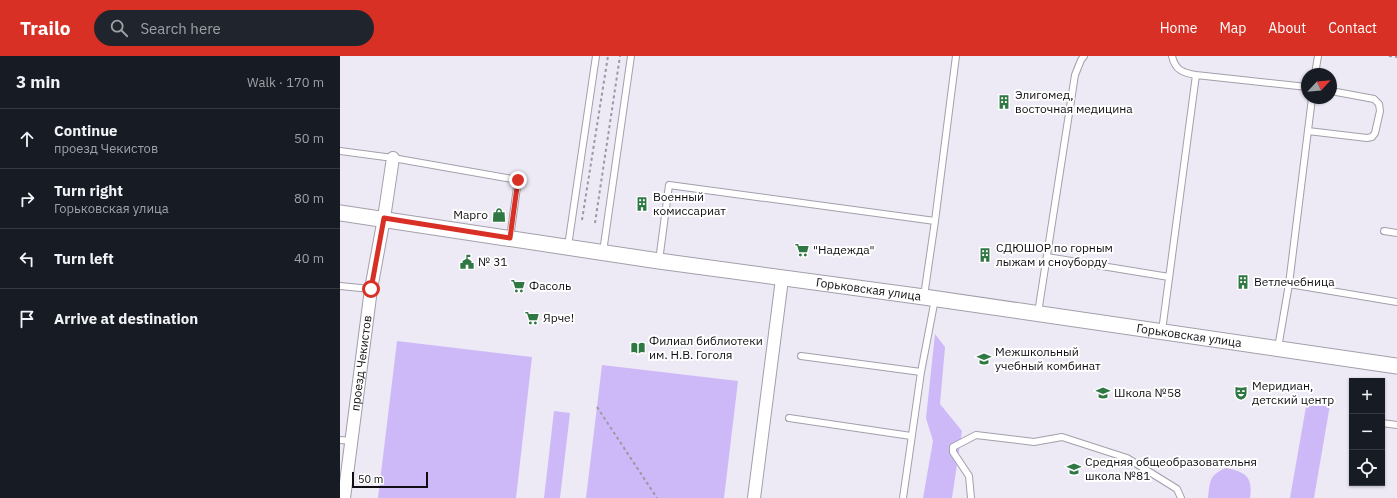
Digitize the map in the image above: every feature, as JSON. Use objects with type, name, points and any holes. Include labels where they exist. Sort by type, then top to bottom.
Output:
[{"type":"street","name":"проезд Чекистов","points":[[344,498],[346,440],[394,158]]},
{"type":"street","name":"Горьковская улица","points":[[340,213],[384,218],[602,253],[782,279],[930,298],[1397,366]]},
{"type":"street","points":[[754,498],[782,279]]},
{"type":"lane","points":[[568,247],[596,56]]},
{"type":"lane","points":[[602,253],[631,56]]},
{"type":"lane","points":[[903,498],[930,298],[935,222],[956,56]]},
{"type":"lane","points":[[1038,314],[1074,75],[1080,60],[1084,56]]},
{"type":"lane","points":[[1172,56],[1177,68],[1181,72],[1301,86]]},
{"type":"lane","points":[[1316,68],[1318,56]]},
{"type":"lane","points":[[1162,332],[1196,75]]},
{"type":"lane","points":[[1308,131],[1367,138],[1372,137],[1375,133],[1380,111],[1379,104],[1374,99],[1337,92]]},
{"type":"lane","points":[[1278,349],[1289,284],[1311,104]]},
{"type":"lane","points":[[340,151],[394,158],[518,180],[510,238]]},
{"type":"lane","points":[[659,261],[669,185],[935,222]]},
{"type":"lane","points":[[1384,231],[1397,233]]},
{"type":"lane","points":[[1047,256],[1169,277]]},
{"type":"lane","points":[[1289,284],[1397,302]]},
{"type":"lane","points":[[340,286],[371,289]]},
{"type":"lane","points":[[801,356],[921,372]]},
{"type":"lane","points":[[789,418],[911,436]]},
{"type":"lane","points":[[1385,423],[1397,425]]},
{"type":"lane","points":[[971,498],[969,476],[953,452],[954,447],[976,435],[1034,442],[1062,436],[1127,458],[1177,489],[1181,498]]},
{"type":"path","points":[[582,220],[608,56]]},
{"type":"path","points":[[595,222],[620,56]]},
{"type":"path","points":[[1389,56],[1397,57]]},
{"type":"path","points":[[597,407],[657,498]]},
{"type":"shaded area","points":[[935,334],[945,347],[940,404],[962,431],[952,498],[923,498],[933,441],[926,418]]},
{"type":"shaded area","points":[[397,341],[532,357],[516,498],[378,498]]},
{"type":"shaded area","points":[[602,365],[738,381],[724,498],[586,498]]},
{"type":"shaded area","points":[[1307,401],[1330,405],[1314,498],[1290,498]]},
{"type":"shaded area","points":[[554,411],[570,413],[560,498],[544,498]]},
{"type":"shaded area","points":[[1226,468],[1239,471],[1247,477],[1251,491],[1250,498],[1208,498],[1211,479],[1216,473]]},
{"type":"place","name":"Элигомед, восточная медицина","points":[[1004,102]]},
{"type":"place","name":"Военный комиссариат","points":[[642,204]]},
{"type":"place","name":"Марго","points":[[499,215]]},
{"type":"place","name":"\"Надежда\"","points":[[802,250]]},
{"type":"place","name":"СДЮШОР по горным лыжам и сноуборду","points":[[985,255]]},
{"type":"place","name":"№ 31","points":[[467,262]]},
{"type":"place","name":"Ветлечебница","points":[[1243,282]]},
{"type":"place","name":"Фасоль","points":[[518,286]]},
{"type":"place","name":"Ярче!","points":[[532,318]]},
{"type":"place","name":"Филиал библиотеки им. Н.В. Гоголя","points":[[638,348]]},
{"type":"place","name":"Межшкольный учебный комбинат","points":[[984,359]]},
{"type":"place","name":"Школа №58","points":[[1103,393]]},
{"type":"place","name":"Меридиан, детский центр","points":[[1241,393]]},
{"type":"place","name":"Средняя общеобразовательня школа №81","points":[[1074,469]]},
{"type":"route","points":[[371,289],[384,218],[510,238],[518,180]]}]
